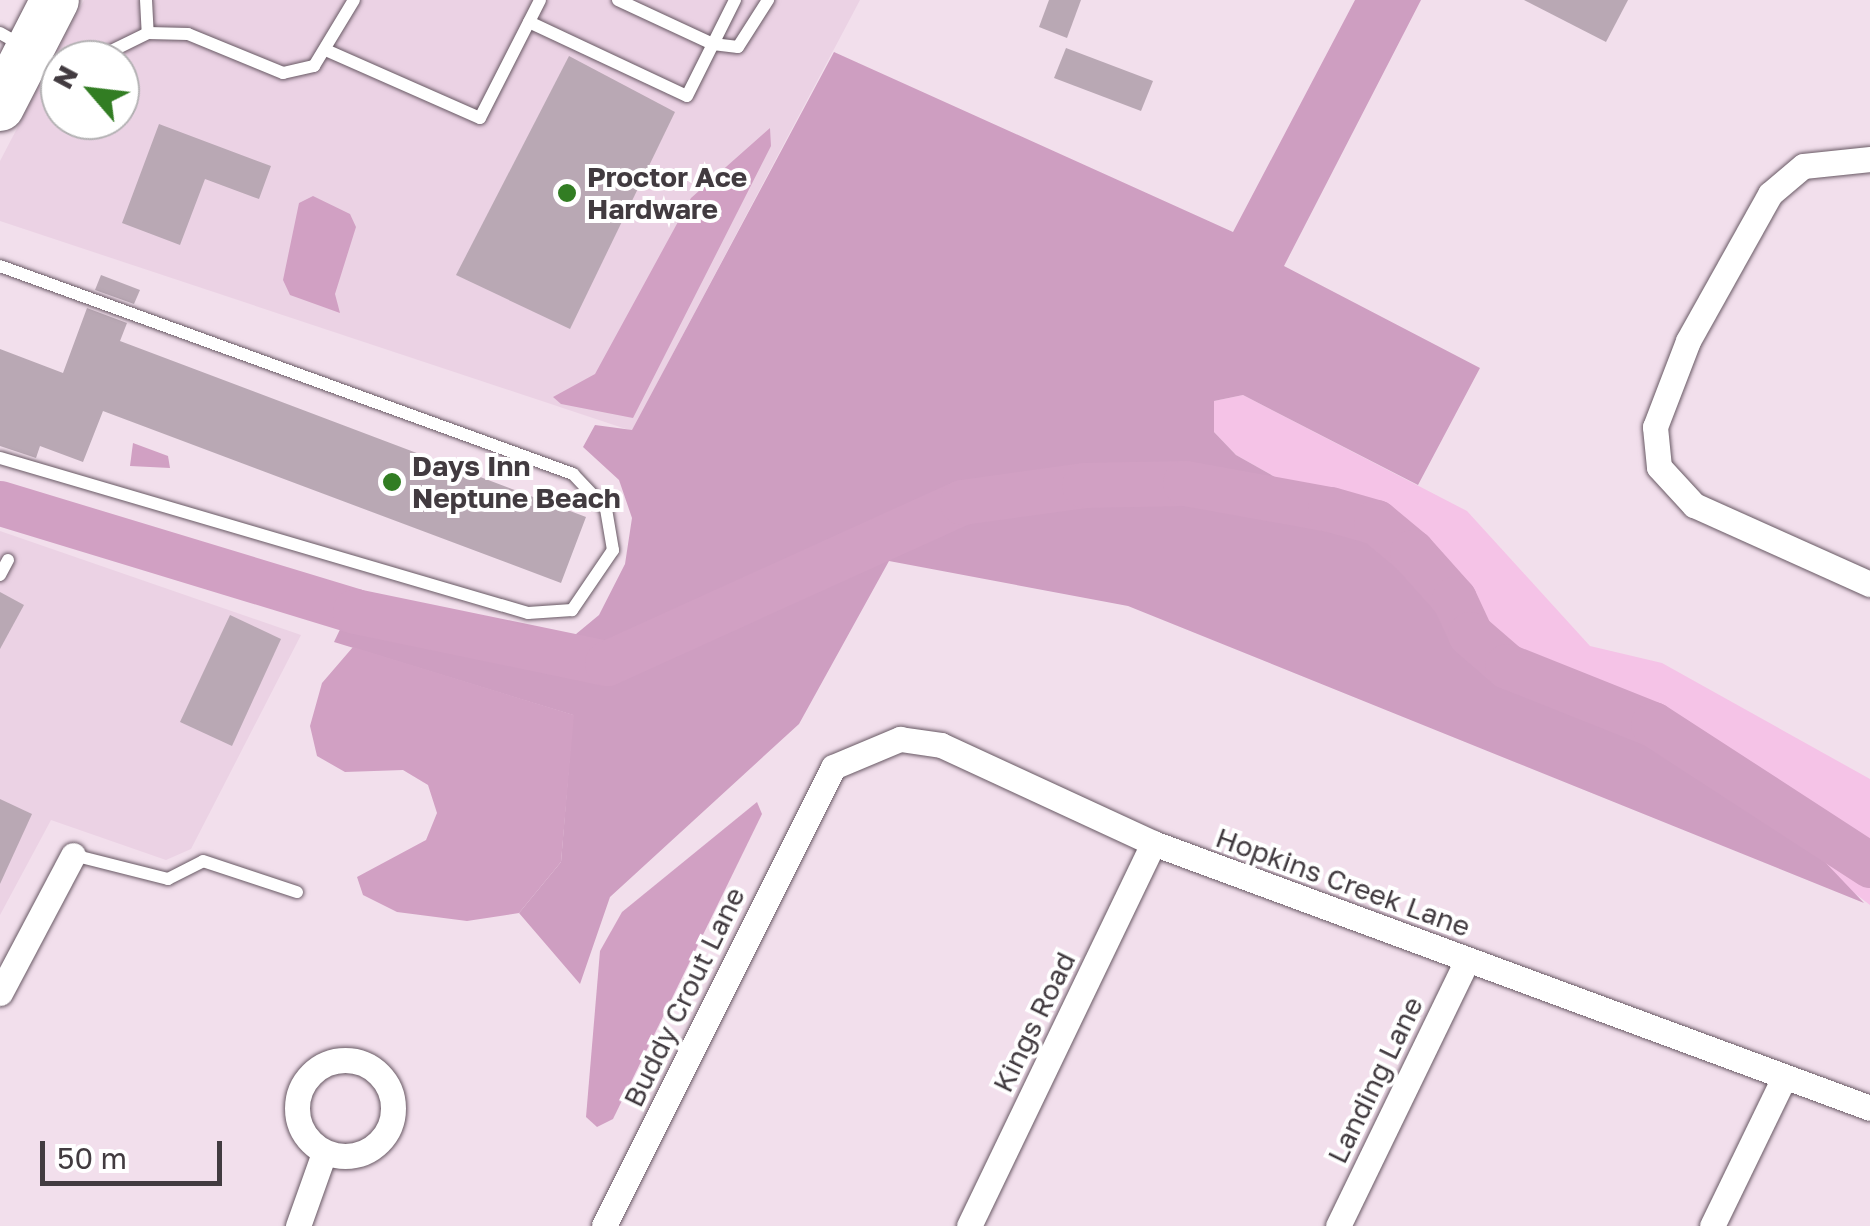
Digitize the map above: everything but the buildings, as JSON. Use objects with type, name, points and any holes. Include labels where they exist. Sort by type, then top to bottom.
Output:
[{"type":"highway","points":[[0,107],[56,0]]},
{"type":"street","points":[[1870,160],[1803,166],[1770,194],[1688,340],[1658,406],[1660,467],[1694,504],[1870,584]]},
{"type":"street","name":"Hopkins Creek Lane","points":[[817,794],[833,768],[900,738],[940,746],[1153,843],[1870,1108]]},
{"type":"street","name":"Buddy Crout Lane","points":[[604,1226],[817,794]]},
{"type":"street","name":"Kings Road","points":[[969,1226],[1153,843]]},
{"type":"street","points":[[0,993],[73,855]]},
{"type":"street","name":"Landing Lane","points":[[1338,1226],[1466,960]]},
{"type":"street","points":[[1712,1226],[1784,1078]]},
{"type":"street","points":[[298,1226],[324,1154]]},
{"type":"lane","points":[[146,0],[148,33]]},
{"type":"lane","points":[[134,40],[148,33],[188,34],[283,73],[314,66],[328,51],[354,0]]},
{"type":"lane","points":[[328,51],[480,118],[540,0]]},
{"type":"lane","points":[[618,0],[713,44],[738,47],[768,0]]},
{"type":"lane","points":[[528,22],[687,96],[735,0]]},
{"type":"lane","points":[[0,266],[573,474],[606,510],[613,550],[572,610],[528,612],[0,458]]},
{"type":"lane","points":[[0,575],[8,560]]},
{"type":"lane","points":[[73,855],[168,878],[203,862],[297,892]]},
{"type":"shaded area","points":[[84,0],[860,0],[632,431],[0,221],[0,161],[40,84],[40,140],[140,140],[140,40],[63,40]]},
{"type":"shaded area","points":[[1355,0],[1421,0],[1284,266],[1480,368],[1418,485],[1243,395],[1214,401],[1214,432],[1236,455],[1339,513],[1447,612],[1483,659],[1637,727],[1824,861],[1864,903],[1128,606],[889,561],[799,724],[610,897],[580,984],[519,913],[561,862],[573,715],[334,642],[354,600],[564,644],[599,615],[625,564],[632,518],[619,480],[583,447],[595,425],[632,430],[834,52],[1233,232]]},
{"type":"shaded area","points":[[770,128],[771,146],[633,418],[561,404],[553,397],[595,374],[691,198]]},
{"type":"shaded area","points":[[313,196],[350,214],[356,227],[335,294],[340,313],[290,295],[283,280],[299,203]]},
{"type":"shaded area","points":[[1243,395],[1467,511],[1590,646],[1662,663],[1870,779],[1870,905],[1637,727],[1483,659],[1447,612],[1339,513],[1236,455],[1214,432],[1214,401]]},
{"type":"shaded area","points":[[133,443],[168,456],[170,468],[130,466]]},
{"type":"shaded area","points":[[0,531],[301,635],[191,849],[166,860],[51,820],[0,915]]},
{"type":"shaded area","points":[[353,647],[574,715],[561,862],[519,913],[467,921],[397,912],[363,895],[357,877],[426,840],[437,813],[428,785],[403,770],[345,772],[317,756],[310,726],[322,683]]},
{"type":"shaded area","points":[[757,802],[762,814],[613,1119],[597,1127],[586,1117],[600,951],[622,912]]},
{"type":"waterway","points":[[0,503],[355,611],[607,663],[962,502],[1084,485],[1185,483],[1330,509],[1376,522],[1412,552],[1454,599],[1470,634],[1507,666],[1653,724],[1870,865]]},
{"type":"place","name":"Proctor Ace Hardware","points":[[567,193]]},
{"type":"place","name":"Days Inn Neptune Beach","points":[[392,482]]}]
